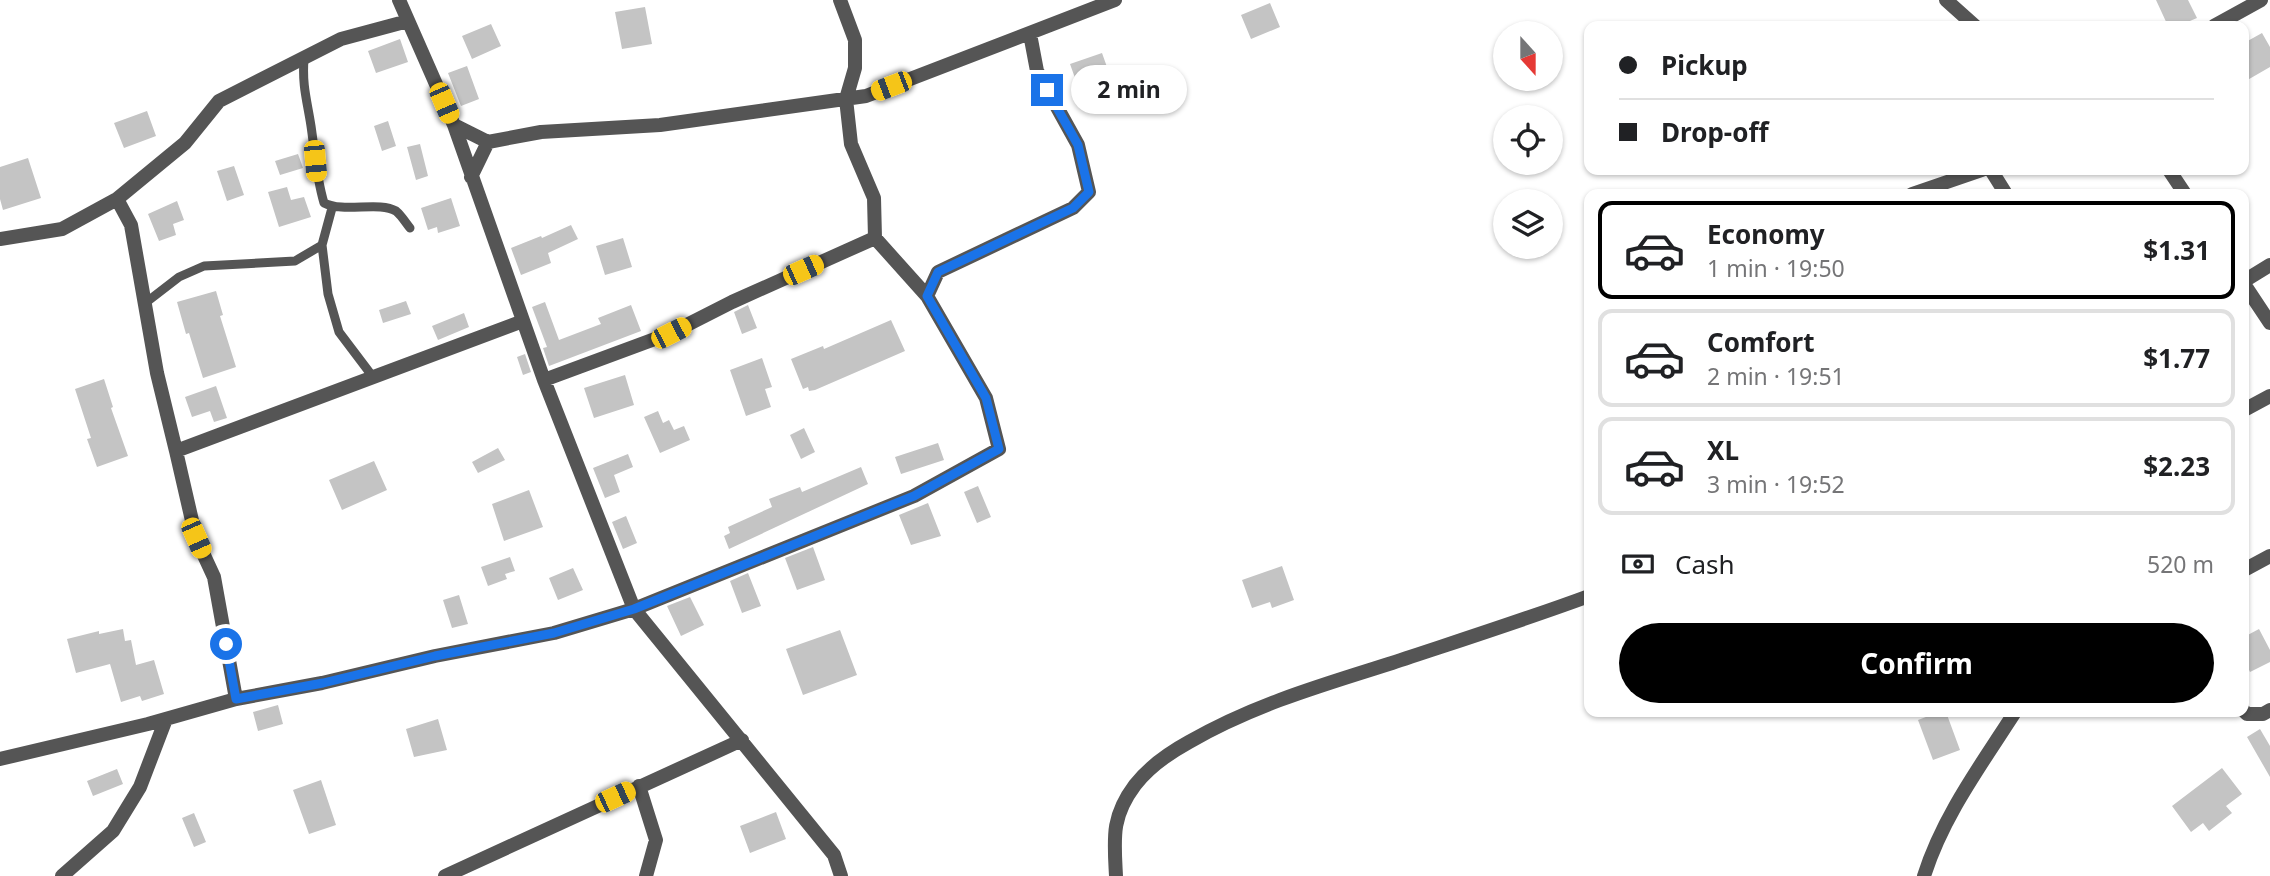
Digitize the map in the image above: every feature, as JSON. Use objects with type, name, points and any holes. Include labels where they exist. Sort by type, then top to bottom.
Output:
[{"type":"street","points":[[399,0],[454,125],[544,380],[634,609],[834,855],[841,876]]},
{"type":"street","points":[[0,759],[33,753],[236,699],[554,633],[634,609],[914,496],[999,449],[986,398],[927,296],[875,238],[874,198],[851,144],[846,99],[855,68],[855,40],[839,0]]},
{"type":"street","points":[[454,125],[488,142],[541,131],[660,125],[866,96],[1115,0]]},
{"type":"street","points":[[1946,0],[1969,21]]},
{"type":"street","points":[[2223,21],[2261,0]]},
{"type":"street","points":[[0,239],[62,229],[117,199],[185,143],[219,101],[341,40],[408,21]]},
{"type":"street","points":[[927,296],[938,272],[1073,208],[1089,192],[1078,145],[1037,71],[1030,34]]},
{"type":"street","points":[[471,177],[488,142]]},
{"type":"street","points":[[1927,189],[1968,175]]},
{"type":"street","points":[[117,199],[131,225],[157,373],[196,538],[214,577],[236,699]]},
{"type":"street","points":[[544,380],[671,333],[732,302],[875,238]]},
{"type":"street","points":[[2249,279],[2270,265]]},
{"type":"street","points":[[2249,290],[2270,323]]},
{"type":"street","points":[[176,451],[523,321]]},
{"type":"street","points":[[2249,407],[2270,396]]},
{"type":"street","points":[[2249,567],[2270,556]]},
{"type":"street","points":[[1116,876],[1114,833],[1129,794],[1156,764],[1191,740],[1267,703],[1584,598]]},
{"type":"street","points":[[2249,714],[2263,714],[2270,710]]},
{"type":"street","points":[[1924,876],[1934,846],[1967,786],[2012,717]]},
{"type":"street","points":[[62,876],[113,831],[140,786],[166,719]]},
{"type":"street","points":[[445,876],[742,740]]},
{"type":"street","points":[[639,786],[656,840],[646,876]]},
{"type":"lane","points":[[304,59],[302,84],[311,124],[316,176],[324,203],[332,208],[396,211],[410,228]]},
{"type":"lane","points":[[332,208],[322,245],[328,294],[339,332],[373,377]]},
{"type":"lane","points":[[144,304],[179,277],[204,267],[295,261],[322,245]]},
{"type":"building","points":[[2156,0],[2188,0],[2197,18],[2190,21],[2166,21]]},
{"type":"building","points":[[1270,3],[1280,27],[1251,39],[1241,15]]},
{"type":"building","points":[[645,7],[652,44],[622,49],[615,12]]},
{"type":"building","points":[[491,24],[501,46],[472,59],[462,36]]},
{"type":"building","points":[[2262,33],[2270,47],[2270,67],[2249,79],[2249,40]]},
{"type":"building","points":[[400,39],[408,62],[376,73],[368,51]]},
{"type":"building","points":[[1102,53],[1112,81],[1080,92],[1070,64]]},
{"type":"building","points":[[467,66],[479,99],[461,106],[448,73]]},
{"type":"building","points":[[147,111],[156,136],[124,148],[114,123]]},
{"type":"building","points":[[388,121],[396,146],[382,151],[374,126]]},
{"type":"building","points":[[420,144],[428,176],[416,180],[407,147]]},
{"type":"building","points":[[298,154],[303,168],[280,175],[275,161]]},
{"type":"building","points":[[28,158],[41,198],[3,210],[0,199],[0,167]]},
{"type":"building","points":[[234,166],[244,195],[227,201],[217,171]]},
{"type":"building","points":[[287,187],[291,200],[304,197],[311,217],[279,227],[268,192]]},
{"type":"building","points":[[451,198],[460,226],[438,233],[437,227],[428,230],[421,208]]},
{"type":"building","points":[[177,201],[184,220],[173,224],[176,235],[159,241],[148,214]]},
{"type":"building","points":[[571,225],[578,239],[548,253],[551,263],[521,275],[511,248]]},
{"type":"building","points":[[623,238],[632,267],[605,275],[596,246]]},
{"type":"building","points":[[216,291],[223,315],[220,316],[236,367],[203,378],[177,302]]},
{"type":"building","points":[[406,301],[411,314],[383,323],[379,310]]},
{"type":"building","points":[[545,302],[559,340],[601,324],[598,318],[631,305],[641,331],[549,366],[543,348],[547,347],[532,307]]},
{"type":"building","points":[[748,305],[757,328],[742,334],[734,312]]},
{"type":"building","points":[[464,313],[469,327],[438,340],[432,326]]},
{"type":"building","points":[[891,320],[905,351],[815,390],[809,391],[808,387],[803,389],[791,359],[823,346],[824,349]]},
{"type":"building","points":[[525,354],[531,372],[523,375],[517,357]]},
{"type":"building","points":[[762,358],[772,387],[765,389],[771,407],[746,416],[730,370]]},
{"type":"building","points":[[625,375],[634,405],[594,418],[584,388]]},
{"type":"building","points":[[104,379],[128,456],[97,467],[75,389]]},
{"type":"building","points":[[216,386],[227,418],[214,422],[210,411],[192,417],[185,397]]},
{"type":"building","points":[[658,411],[663,423],[669,420],[674,430],[684,426],[690,440],[660,453],[644,417]]},
{"type":"building","points":[[804,428],[815,452],[801,459],[790,435]]},
{"type":"building","points":[[938,443],[944,460],[901,474],[895,457]]},
{"type":"building","points":[[498,448],[505,460],[478,473],[472,462]]},
{"type":"building","points":[[628,454],[633,467],[614,475],[620,492],[605,498],[593,468]]},
{"type":"building","points":[[374,461],[387,490],[342,510],[329,480]]},
{"type":"building","points":[[861,467],[868,484],[729,549],[724,536],[730,533],[728,527],[772,507],[769,499],[800,487],[802,492]]},
{"type":"building","points":[[978,486],[991,517],[977,523],[964,492]]},
{"type":"building","points":[[529,490],[543,527],[504,541],[492,504]]},
{"type":"building","points":[[928,503],[941,536],[911,545],[899,515]]},
{"type":"building","points":[[626,516],[637,543],[623,549],[612,522]]},
{"type":"building","points":[[813,547],[825,580],[797,590],[785,558]]},
{"type":"building","points":[[510,557],[515,571],[505,574],[507,579],[488,586],[481,567]]},
{"type":"building","points":[[1282,566],[1294,600],[1272,608],[1270,602],[1252,608],[1242,580]]},
{"type":"building","points":[[573,568],[583,590],[558,600],[549,578]]},
{"type":"building","points":[[748,573],[761,606],[742,613],[730,581]]},
{"type":"building","points":[[459,595],[468,624],[452,628],[443,600]]},
{"type":"building","points":[[690,597],[704,625],[681,636],[667,606]]},
{"type":"building","points":[[123,629],[125,641],[131,640],[136,665],[154,660],[164,694],[142,701],[140,696],[121,702],[110,664],[76,673],[67,639],[99,631],[99,634]]},
{"type":"building","points":[[2259,629],[2270,650],[2270,662],[2250,672],[2249,670],[2249,634]]},
{"type":"building","points":[[840,630],[857,675],[803,695],[786,649]]},
{"type":"building","points":[[278,705],[283,724],[258,731],[253,712]]},
{"type":"building","points":[[1926,717],[1948,717],[1960,750],[1933,760],[1918,720]]},
{"type":"building","points":[[438,719],[447,750],[414,757],[406,729]]},
{"type":"building","points":[[2260,729],[2270,746],[2270,777],[2247,737]]},
{"type":"building","points":[[2222,768],[2242,794],[2226,806],[2232,813],[2209,831],[2203,823],[2191,832],[2172,806]]},
{"type":"building","points":[[117,769],[123,784],[93,796],[87,781]]},
{"type":"building","points":[[321,780],[336,825],[309,834],[293,790]]},
{"type":"building","points":[[776,812],[786,839],[750,853],[740,826]]},
{"type":"building","points":[[194,813],[206,842],[194,847],[182,818]]},
{"type":"route","points":[[226,644],[236,699],[554,633],[634,609],[828,532],[914,496],[999,449],[986,398],[927,296],[938,272],[1073,208],[1089,192],[1078,145],[1047,90]]}]
